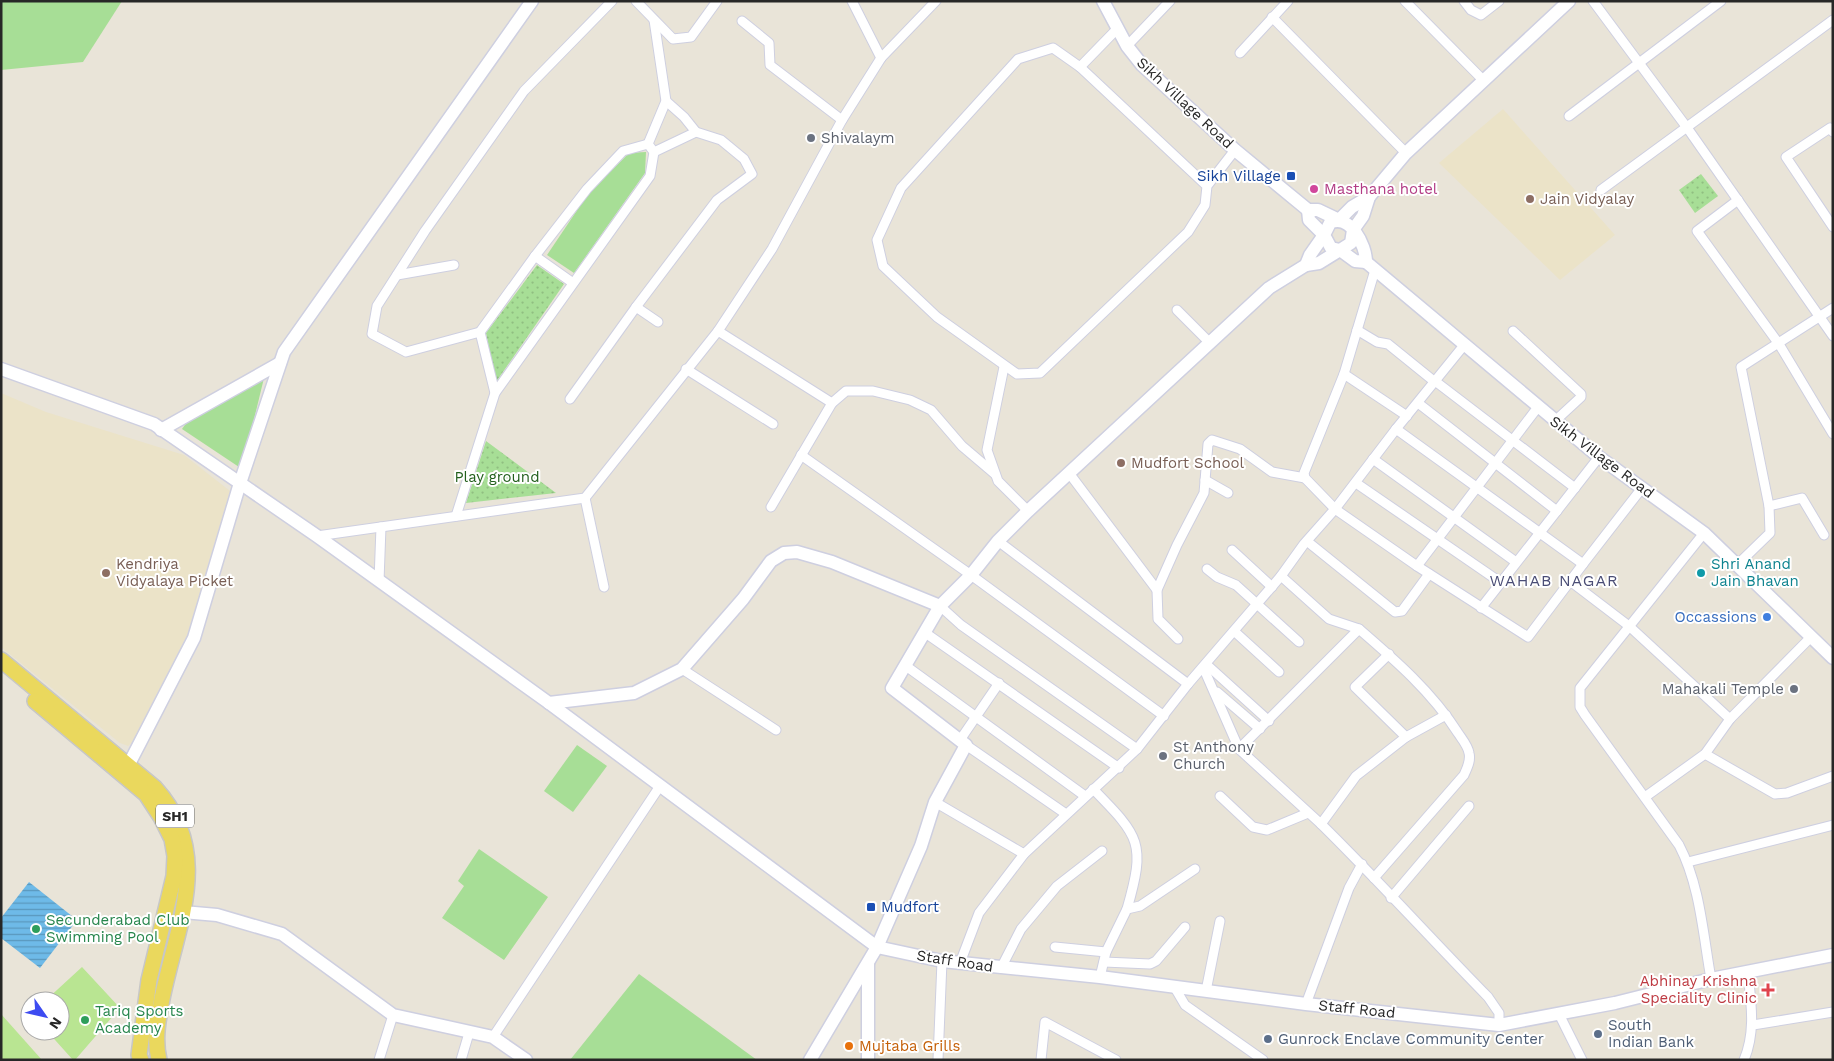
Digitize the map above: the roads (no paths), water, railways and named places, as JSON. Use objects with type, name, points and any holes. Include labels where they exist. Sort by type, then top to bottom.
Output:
[{"type":"main road","points":[[129,764],[194,638],[240,484],[284,352],[532,1]]},
{"type":"main road","name":"Sikh Village Road","points":[[1103,1],[1127,46],[1142,66],[1235,150],[1308,210]]},
{"type":"main road","points":[[1306,265],[1310,254],[1330,223],[1339,220],[1352,207],[1369,197],[1406,153],[1567,2]]},
{"type":"main road","points":[[810,1060],[877,947],[921,846],[935,802],[963,743],[892,688],[940,606],[971,575],[998,541],[1028,511],[1269,288],[1306,265],[1319,263],[1352,243],[1353,230],[1363,216],[1369,197]]},
{"type":"main road","points":[[1340,250],[1331,248],[1324,235],[1309,220],[1308,210],[1318,210],[1348,223],[1366,251],[1371,266]]},
{"type":"main road","name":"Sikh Village Road","points":[[1340,250],[1355,261],[1371,266],[1599,457],[1704,532],[1833,658]]},
{"type":"main road","points":[[162,430],[280,363]]},
{"type":"main road","points":[[1,369],[154,424],[317,536],[549,703],[877,947]]},
{"type":"main road","points":[[549,703],[634,693],[682,669],[742,599],[771,561],[784,553],[797,552],[832,562],[940,606]]},
{"type":"main road","name":"SH1","points":[[1,660],[129,764],[162,795],[181,828],[187,847],[188,873],[183,912],[165,983],[157,1053]]},
{"type":"main road","name":"SH1","points":[[1,672],[146,794],[172,839],[175,856],[174,876],[148,980],[138,1058]]},
{"type":"main road","points":[[183,912],[217,915],[282,934],[393,1015],[493,1037],[526,1060]]},
{"type":"main road","name":"Staff Road","points":[[877,947],[942,961],[1100,977],[1306,1004],[1499,1024],[1559,1014],[1711,979],[1833,955]]},
{"type":"main road","points":[[868,964],[868,1060]]},
{"type":"main road","points":[[138,1058],[157,1053]]},
{"type":"street","points":[[612,1],[524,91],[425,231],[377,306],[372,334],[406,352],[480,332],[587,188],[623,151],[648,144]]},
{"type":"street","points":[[636,1],[673,39],[691,38],[717,1]]},
{"type":"street","points":[[852,1],[881,58]]},
{"type":"street","points":[[317,536],[585,498],[718,331],[772,248],[842,120],[881,58],[936,1]]},
{"type":"street","points":[[1127,46],[1170,1]]},
{"type":"street","points":[[1240,53],[1288,1]]},
{"type":"street","points":[[1405,1],[1484,81]]},
{"type":"street","points":[[1464,1],[1472,10],[1481,15],[1499,1]]},
{"type":"street","points":[[1593,1],[1688,129],[1833,336]]},
{"type":"street","points":[[1569,116],[1721,1]]},
{"type":"street","points":[[1272,17],[1406,153]]},
{"type":"street","points":[[648,144],[666,101],[654,20]]},
{"type":"street","points":[[1601,190],[1688,129],[1833,20]]},
{"type":"street","points":[[742,22],[769,43],[770,65],[842,120]]},
{"type":"street","points":[[1080,66],[1117,29]]},
{"type":"street","points":[[1207,186],[1080,66],[1053,48],[1018,59],[901,188],[877,240],[883,266],[937,317],[1004,367],[1017,374],[1040,373],[1188,232],[1205,205],[1207,186],[1235,150]]},
{"type":"street","points":[[570,399],[636,307],[717,200],[752,174],[744,159],[722,140],[696,132],[684,116],[666,101]]},
{"type":"street","points":[[1833,132],[1830,128],[1786,157],[1833,227]]},
{"type":"street","points":[[654,152],[696,132]]},
{"type":"street","points":[[456,516],[495,393],[650,176],[654,152],[648,144]]},
{"type":"street","points":[[1738,200],[1697,231],[1779,344],[1833,434]]},
{"type":"street","points":[[535,256],[573,283]]},
{"type":"street","points":[[397,275],[454,265]]},
{"type":"street","points":[[1305,478],[1304,473],[1344,374],[1358,330],[1371,266]]},
{"type":"street","points":[[636,307],[658,322]]},
{"type":"street","points":[[1737,565],[1770,533],[1769,506],[1741,367],[1833,308]]},
{"type":"street","points":[[1178,310],[1209,342]]},
{"type":"street","points":[[1358,330],[1376,342],[1388,344],[1575,488]]},
{"type":"street","points":[[718,331],[832,403]]},
{"type":"street","points":[[1513,331],[1581,394],[1581,397],[1555,421]]},
{"type":"street","points":[[480,332],[495,393]]},
{"type":"street","points":[[960,963],[979,914],[1024,854],[1085,796],[1119,768],[1137,749],[1188,684],[1272,587],[1336,509],[1396,429],[1465,344]]},
{"type":"street","points":[[1004,367],[987,450],[998,481],[1028,511]]},
{"type":"street","points":[[686,370],[773,424]]},
{"type":"street","points":[[1344,374],[1407,416]]},
{"type":"street","points":[[771,507],[832,403],[846,391],[873,391],[910,400],[931,410],[962,446],[995,474]]},
{"type":"street","points":[[1418,404],[1557,511]]},
{"type":"street","points":[[1417,566],[1538,407]]},
{"type":"street","points":[[1396,429],[1583,564]]},
{"type":"street","points":[[1178,639],[1158,619],[1157,590],[1177,545],[1204,493],[1208,444],[1212,440],[1240,449],[1272,472],[1305,478],[1336,509],[1429,574],[1528,636],[1642,488]]},
{"type":"street","points":[[801,455],[971,575],[1164,716]]},
{"type":"street","points":[[1481,608],[1599,457]]},
{"type":"street","points":[[1373,459],[1516,562]]},
{"type":"street","points":[[1069,473],[1157,590]]},
{"type":"street","points":[[1205,480],[1228,493]]},
{"type":"street","points":[[1356,483],[1500,582]]},
{"type":"street","points":[[585,498],[604,587]]},
{"type":"street","points":[[1769,506],[1802,498],[1824,536]]},
{"type":"street","points":[[379,581],[381,527]]},
{"type":"street","points":[[1704,532],[1580,688],[1579,698],[1584,715],[1679,845],[1688,862],[1693,878],[1711,979]]},
{"type":"street","points":[[998,541],[1188,684]]},
{"type":"street","points":[[1308,542],[1395,612],[1402,611],[1429,574]]},
{"type":"street","points":[[1232,550],[1272,587]]},
{"type":"street","points":[[1207,569],[1217,577],[1236,585],[1299,642]]},
{"type":"street","points":[[1281,576],[1329,619],[1359,629],[1388,654],[1446,715],[1467,747],[1470,755],[1469,766],[1464,775],[1374,878]]},
{"type":"street","points":[[1570,581],[1629,626],[1730,718]]},
{"type":"street","points":[[940,606],[961,625],[1137,749]]},
{"type":"street","points":[[1239,749],[1359,629]]},
{"type":"street","points":[[1234,631],[1280,672]]},
{"type":"street","points":[[924,632],[1119,768]]},
{"type":"street","points":[[1645,797],[1705,754],[1730,718],[1811,638]]},
{"type":"street","points":[[1388,654],[1355,687],[1406,737]]},
{"type":"street","points":[[906,666],[1085,796]]},
{"type":"street","points":[[1204,666],[1269,721]]},
{"type":"street","points":[[1204,666],[1239,749],[1362,864],[1391,898],[1488,998],[1499,1013],[1499,1024]]},
{"type":"street","points":[[682,669],[776,730]]},
{"type":"street","points":[[999,683],[963,743],[1066,814]]},
{"type":"street","points":[[1214,690],[1260,730]]},
{"type":"street","points":[[1321,824],[1356,776],[1406,737],[1446,715]]},
{"type":"street","points":[[1705,754],[1775,794],[1786,793],[1833,776]]},
{"type":"street","points":[[493,1037],[660,786]]},
{"type":"street","points":[[1093,789],[1118,815],[1133,836],[1139,855],[1137,875],[1127,909],[1106,952],[1100,977]]},
{"type":"street","points":[[1220,796],[1253,828],[1260,830],[1267,830],[1308,813]]},
{"type":"street","points":[[935,802],[1024,854]]},
{"type":"street","points":[[1391,898],[1469,806]]},
{"type":"street","points":[[1688,862],[1833,825]]},
{"type":"street","points":[[1001,968],[1021,928],[1056,886],[1102,851]]},
{"type":"street","points":[[1306,1004],[1350,888],[1362,864]]},
{"type":"street","points":[[1127,909],[1140,906],[1194,868]]},
{"type":"street","points":[[1206,992],[1220,921]]},
{"type":"street","points":[[1104,962],[1150,964],[1156,960],[1185,927]]},
{"type":"street","points":[[1055,947],[1106,952]]},
{"type":"street","points":[[938,1060],[942,961]]},
{"type":"street","points":[[1744,1060],[1751,1039],[1753,1025],[1748,973]]},
{"type":"street","points":[[1175,988],[1185,1005],[1263,1060]]},
{"type":"street","points":[[1753,1025],[1833,1012]]},
{"type":"street","points":[[1559,1014],[1582,1060]]},
{"type":"street","points":[[379,1060],[393,1015]]},
{"type":"street","points":[[1041,1060],[1045,1022],[1116,1060]]},
{"type":"street","points":[[460,1060],[469,1033]]},
{"type":"water","name":"Secunderabad Club Swimming Pool","points":[[29,882],[77,920],[40,968],[1,938],[1,918]]},
{"type":"place","name":"Shivalaym","points":[[811,138]]},
{"type":"place","name":"Sikh Village","points":[[1291,176]]},
{"type":"place","name":"Masthana hotel","points":[[1314,189]]},
{"type":"place","name":"Jain Vidyalay","points":[[1530,199]]},
{"type":"place","name":"Mudfort School","points":[[1121,463]]},
{"type":"place","name":"Kendriya Vidyalaya Picket","points":[[106,573]]},
{"type":"place","name":"Shri Anand Jain Bhavan","points":[[1701,573]]},
{"type":"place","name":"Occassions","points":[[1767,617]]},
{"type":"place","name":"Mahakali Temple","points":[[1794,689]]},
{"type":"place","name":"St Anthony Church","points":[[1163,756]]},
{"type":"place","name":"Mudfort","points":[[871,907]]},
{"type":"place","name":"Secunderabad Club Swimming Pool","points":[[36,929]]},
{"type":"place","name":"Abhinay Krishna Speciality Clinic","points":[[1768,990]]},
{"type":"place","name":"Tariq Sports Academy","points":[[85,1020]]},
{"type":"place","name":"South Indian Bank","points":[[1598,1034]]},
{"type":"place","name":"Gunrock Enclave Community Center","points":[[1268,1039]]},
{"type":"place","name":"Mujtaba Grills","points":[[849,1046]]},
{"type":"district","name":"WAHAB NAGAR","points":[[1554,580]]},
{"type":"park label","name":"Play ground","points":[[497,477]]}]
